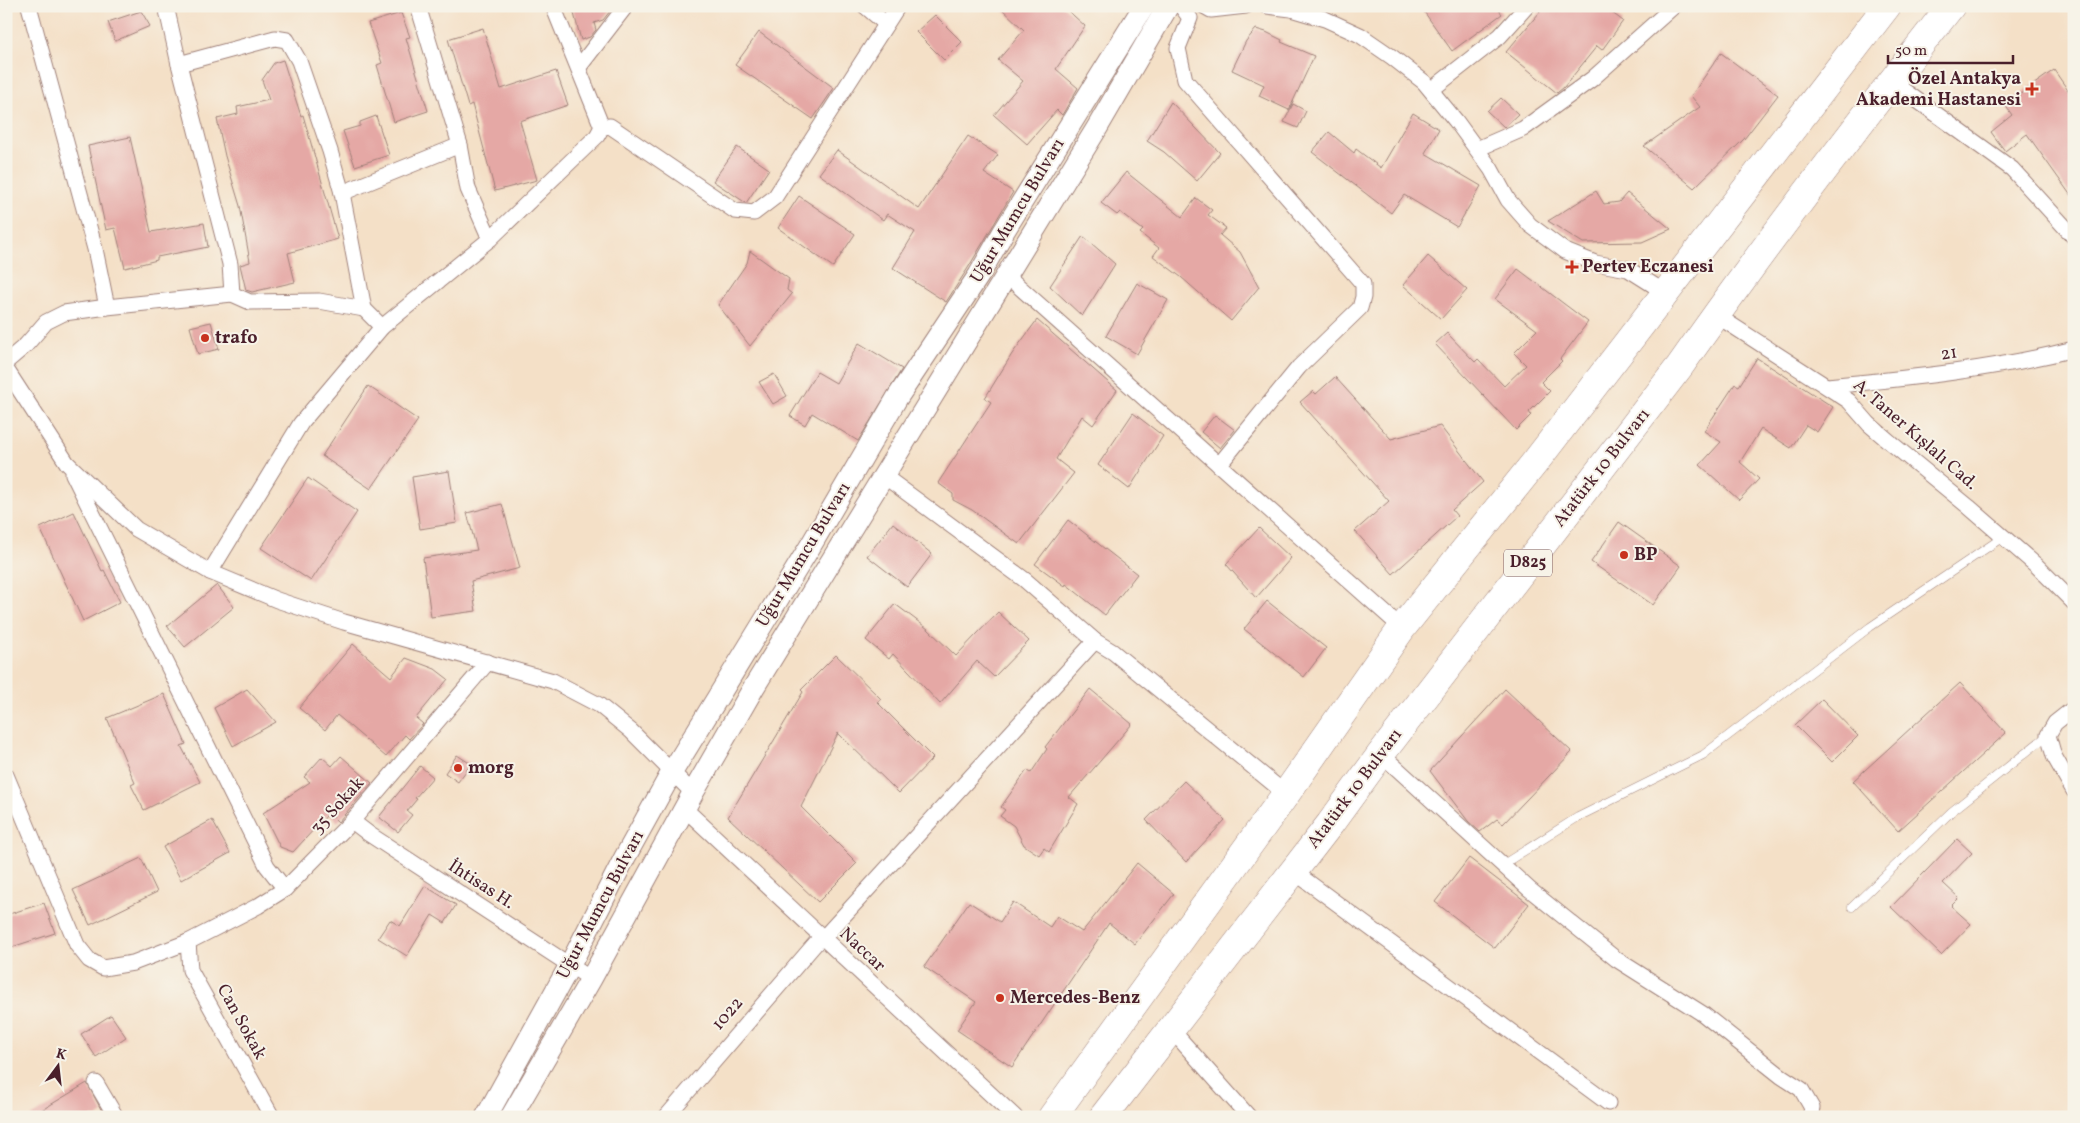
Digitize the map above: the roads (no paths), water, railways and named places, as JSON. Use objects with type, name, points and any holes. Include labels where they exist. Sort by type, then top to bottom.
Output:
[{"type":"highway","name":"Atatürk 10 Bulvarı","points":[[1103,1117],[1680,366],[1716,315],[1951,6]]},
{"type":"highway","points":[[1052,1117],[1286,794],[1402,628],[1666,293],[1886,7]]},
{"type":"street","points":[[29,6],[95,249],[107,307]]},
{"type":"street","points":[[166,6],[230,264],[232,294]]},
{"type":"street","points":[[418,6],[460,145],[468,189],[490,238]]},
{"type":"street","points":[[553,6],[602,127]]},
{"type":"street","points":[[579,67],[626,6]]},
{"type":"street","points":[[865,6],[886,24]]},
{"type":"street","points":[[602,127],[610,126],[735,211],[754,213],[775,197],[898,6]]},
{"type":"street","name":"Uğur Mumcu Bulvarı","points":[[486,1117],[570,965],[625,857],[672,772],[811,545],[897,398],[979,275],[1004,231],[1144,6]]},
{"type":"street","name":"Uğur Mumcu Bulvarı","points":[[516,1114],[689,801],[784,638],[1154,33],[1168,6]]},
{"type":"street","points":[[1181,6],[1190,18],[1178,48],[1185,80],[1363,284],[1363,297],[1360,308],[1299,367],[1219,465]]},
{"type":"street","points":[[1204,6],[1212,10],[1246,6]]},
{"type":"street","points":[[1267,6],[1291,9],[1318,17],[1360,35],[1424,82],[1477,149],[1491,169],[1508,200],[1530,225],[1565,250],[1595,263],[1628,269],[1666,293]]},
{"type":"street","points":[[1431,90],[1500,36],[1526,6]]},
{"type":"street","points":[[1477,149],[1523,129],[1592,79],[1674,6]]},
{"type":"street","points":[[179,64],[275,38],[287,40],[299,61],[330,151],[342,193],[364,309],[382,327]]},
{"type":"street","points":[[1892,82],[2012,169],[2074,237]]},
{"type":"street","points":[[210,572],[301,423],[382,327],[490,238],[597,136],[602,127]]},
{"type":"street","points":[[342,193],[460,145]]},
{"type":"street","points":[[1006,275],[1402,628]]},
{"type":"street","points":[[6,362],[26,346],[46,322],[64,313],[232,294],[250,302],[319,301],[364,309]]},
{"type":"street","name":"A. Taner Kışlalı Cad.","points":[[1716,315],[1850,401],[1869,424],[2037,566],[2074,603]]},
{"type":"street","name":"21","points":[[1828,386],[1931,376],[2039,358],[2074,350]]},
{"type":"street","points":[[6,368],[67,463],[267,866],[285,889]]},
{"type":"street","name":"Naccar","points":[[67,463],[136,529],[210,572],[277,600],[344,622],[553,681],[599,705],[631,731],[672,772],[689,801],[820,937],[1015,1117]]},
{"type":"street","points":[[884,476],[1025,580],[1095,641],[1113,652],[1286,794]]},
{"type":"street","name":"1022","points":[[666,1117],[820,937],[826,934],[1095,641]]},
{"type":"street","name":"35 Sokak","points":[[6,775],[77,945],[89,960],[103,968],[133,963],[188,942],[258,906],[285,889],[352,821],[488,662]]},
{"type":"street","points":[[2074,708],[2055,723],[2048,735],[2054,756],[2074,791]]},
{"type":"street","points":[[1381,754],[1529,889],[1616,959],[1702,1014],[1801,1090],[1812,1108],[1810,1117]]},
{"type":"street","name":"İhtisas H.","points":[[352,821],[591,979]]},
{"type":"street","points":[[1293,871],[1608,1103]]},
{"type":"street","name":"Can Sokak","points":[[188,942],[190,970],[272,1117]]},
{"type":"street","points":[[1170,1028],[1249,1117]]},
{"type":"street","points":[[96,1083],[116,1117]]},
{"type":"lane","points":[[1502,864],[1578,817],[1703,755],[1870,627],[2003,537]]},
{"type":"lane","points":[[1852,907],[1951,812],[2048,735]]},
{"type":"place","name":"Özel Antakya Akademi Hastanesi","points":[[2032,89]]},
{"type":"place","name":"Pertev Eczanesi","points":[[1572,267]]},
{"type":"place","name":"trafo","points":[[205,338]]},
{"type":"place","name":"BP","points":[[1624,555]]},
{"type":"place","name":"morg","points":[[458,768]]},
{"type":"place","name":"Mercedes-Benz","points":[[1000,998]]}]
